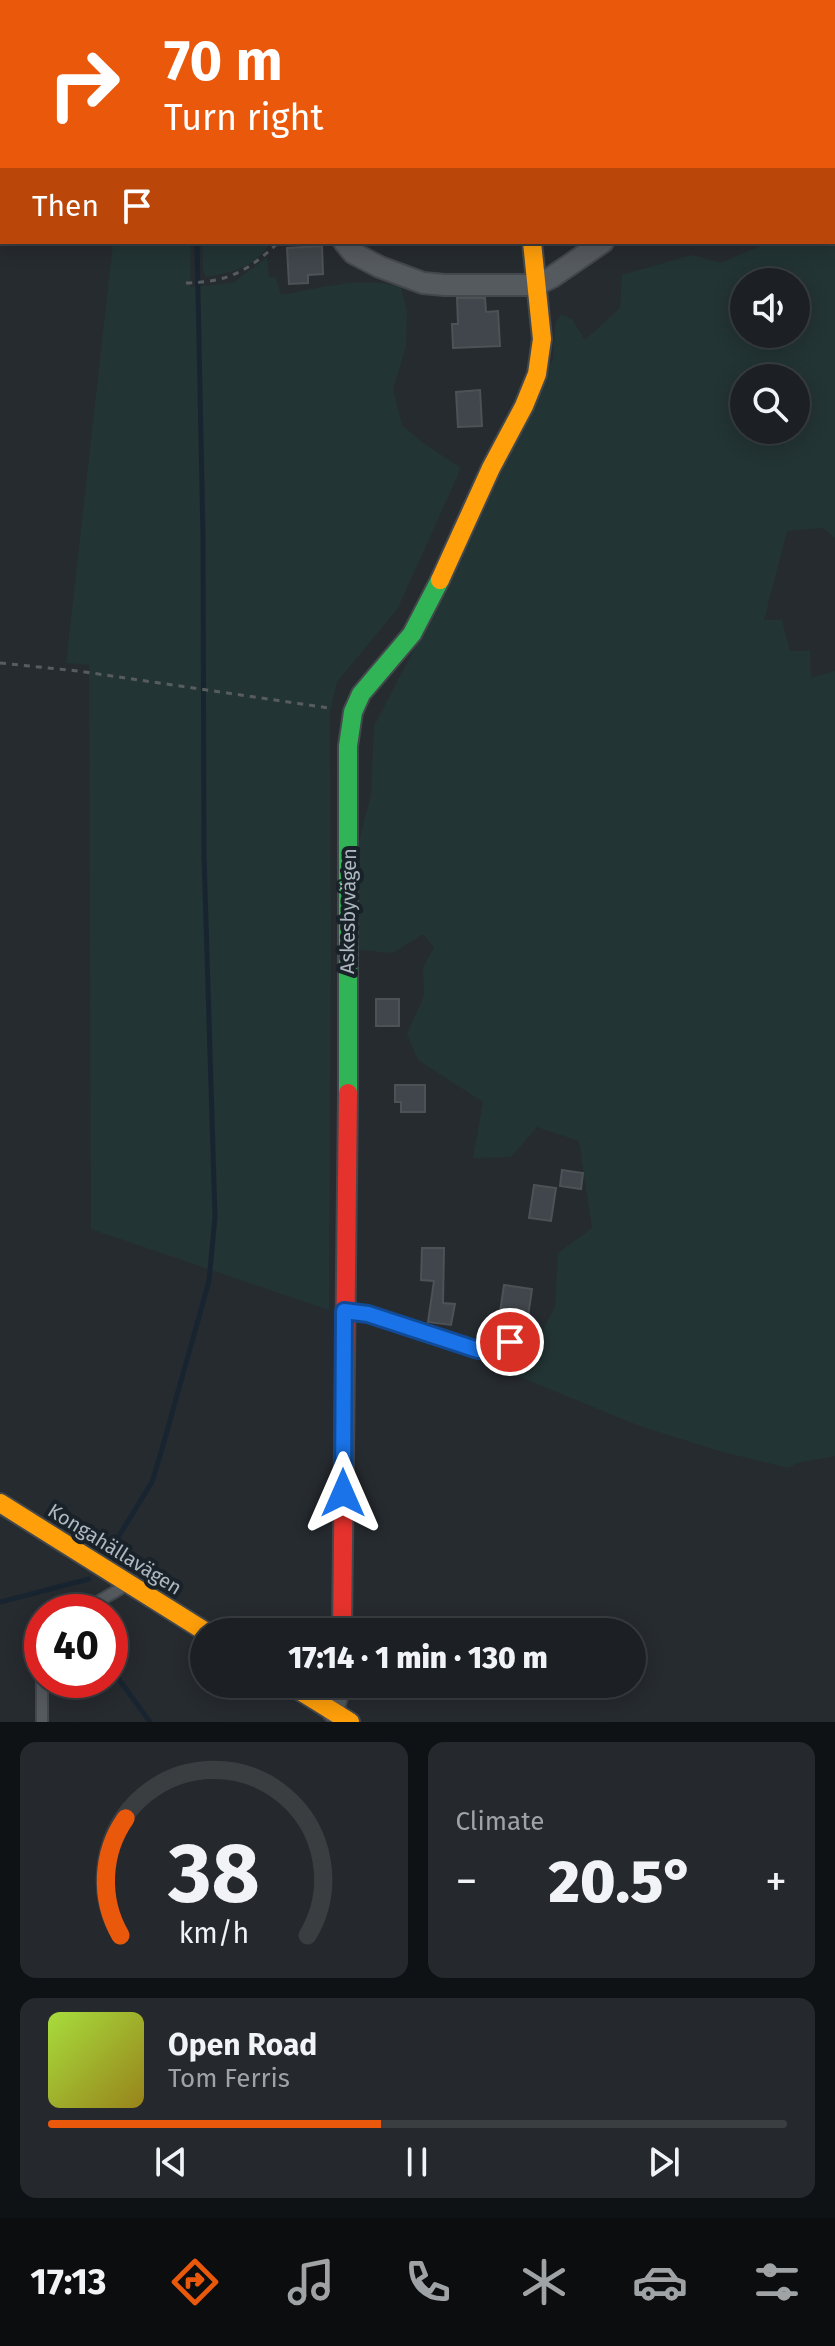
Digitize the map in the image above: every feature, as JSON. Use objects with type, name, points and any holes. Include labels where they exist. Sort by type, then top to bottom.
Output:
[{"type":"street","points":[[346,244],[353,253],[380,267],[423,283],[536,285],[600,244]]},
{"type":"street","name":"Askesbyvägen","points":[[342,1618],[348,1100],[348,746],[353,712],[370,680],[412,634],[425,613],[492,467],[534,387],[542,353],[532,244]]},
{"type":"street","name":"Kongahällavägen","points":[[0,1503],[190,1622]]},
{"type":"street","points":[[311,1698],[341,1717]]},
{"type":"lane","points":[[344,1311],[368,1314],[478,1350],[510,1342]]},
{"type":"lane","points":[[110,1594],[127,1584]]},
{"type":"lane","points":[[42,1698],[42,1722]]},
{"type":"path","points":[[186,283],[237,275],[277,244]]},
{"type":"path","points":[[0,663],[353,712]]},
{"type":"shaded area","points":[[113,244],[191,244],[190,287],[233,283],[267,257],[269,277],[276,278],[281,295],[356,283],[401,287],[407,312],[406,347],[393,389],[402,425],[461,468],[398,608],[337,682],[330,712],[329,1310],[91,1229],[89,665],[66,663]]},
{"type":"shaded area","points":[[202,244],[270,244],[259,257],[243,267],[206,277]]},
{"type":"shaded area","points":[[764,244],[835,244],[835,538],[823,528],[787,531],[764,620],[782,620],[790,651],[810,651],[811,678],[835,671],[835,1456],[797,1463],[788,1468],[719,1451],[637,1425],[520,1377],[497,1372],[492,1366],[494,1357],[508,1351],[530,1357],[555,1306],[558,1253],[592,1228],[579,1141],[537,1127],[511,1157],[473,1158],[483,1102],[418,1060],[407,1034],[424,996],[423,968],[434,947],[423,934],[393,953],[359,950],[359,841],[371,795],[374,726],[466,550],[553,359],[555,323],[561,314],[572,319],[585,340],[620,308],[622,275],[692,255],[721,263]]},
{"type":"building","points":[[322,246],[323,274],[308,275],[308,283],[289,284],[287,248]]},
{"type":"building","points":[[457,298],[485,298],[486,312],[498,311],[500,346],[453,348],[452,324],[458,324]]},
{"type":"building","points":[[480,390],[482,426],[458,427],[456,392]]},
{"type":"building","points":[[376,999],[399,999],[399,1026],[376,1026]]},
{"type":"building","points":[[395,1085],[425,1085],[425,1112],[401,1112],[401,1102],[395,1102]]},
{"type":"building","points":[[562,1170],[583,1173],[581,1189],[560,1186]]},
{"type":"building","points":[[534,1185],[556,1188],[551,1221],[529,1218]]},
{"type":"building","points":[[422,1248],[444,1248],[443,1303],[455,1304],[451,1325],[428,1322],[434,1281],[421,1280]]},
{"type":"building","points":[[504,1285],[532,1289],[527,1323],[499,1319]]},
{"type":"waterway","points":[[109,1552],[152,1482],[209,1281],[215,1217],[204,856],[203,537],[197,244]]},
{"type":"waterway","points":[[0,1602],[89,1579]]},
{"type":"waterway","points":[[128,1692],[150,1722]]},
{"type":"traffic: fast","points":[[348,1093],[348,746],[353,712],[361,694],[412,634],[440,580]]},
{"type":"traffic: slow","points":[[440,580],[537,374],[542,339],[532,244]]},
{"type":"traffic: slow","points":[[0,1503],[190,1622]]},
{"type":"traffic: slow","points":[[311,1698],[350,1722]]},
{"type":"traffic: jam","points":[[342,1618],[348,1093]]},
{"type":"route","points":[[343,1493],[344,1311],[368,1314],[478,1350],[510,1342]]}]
